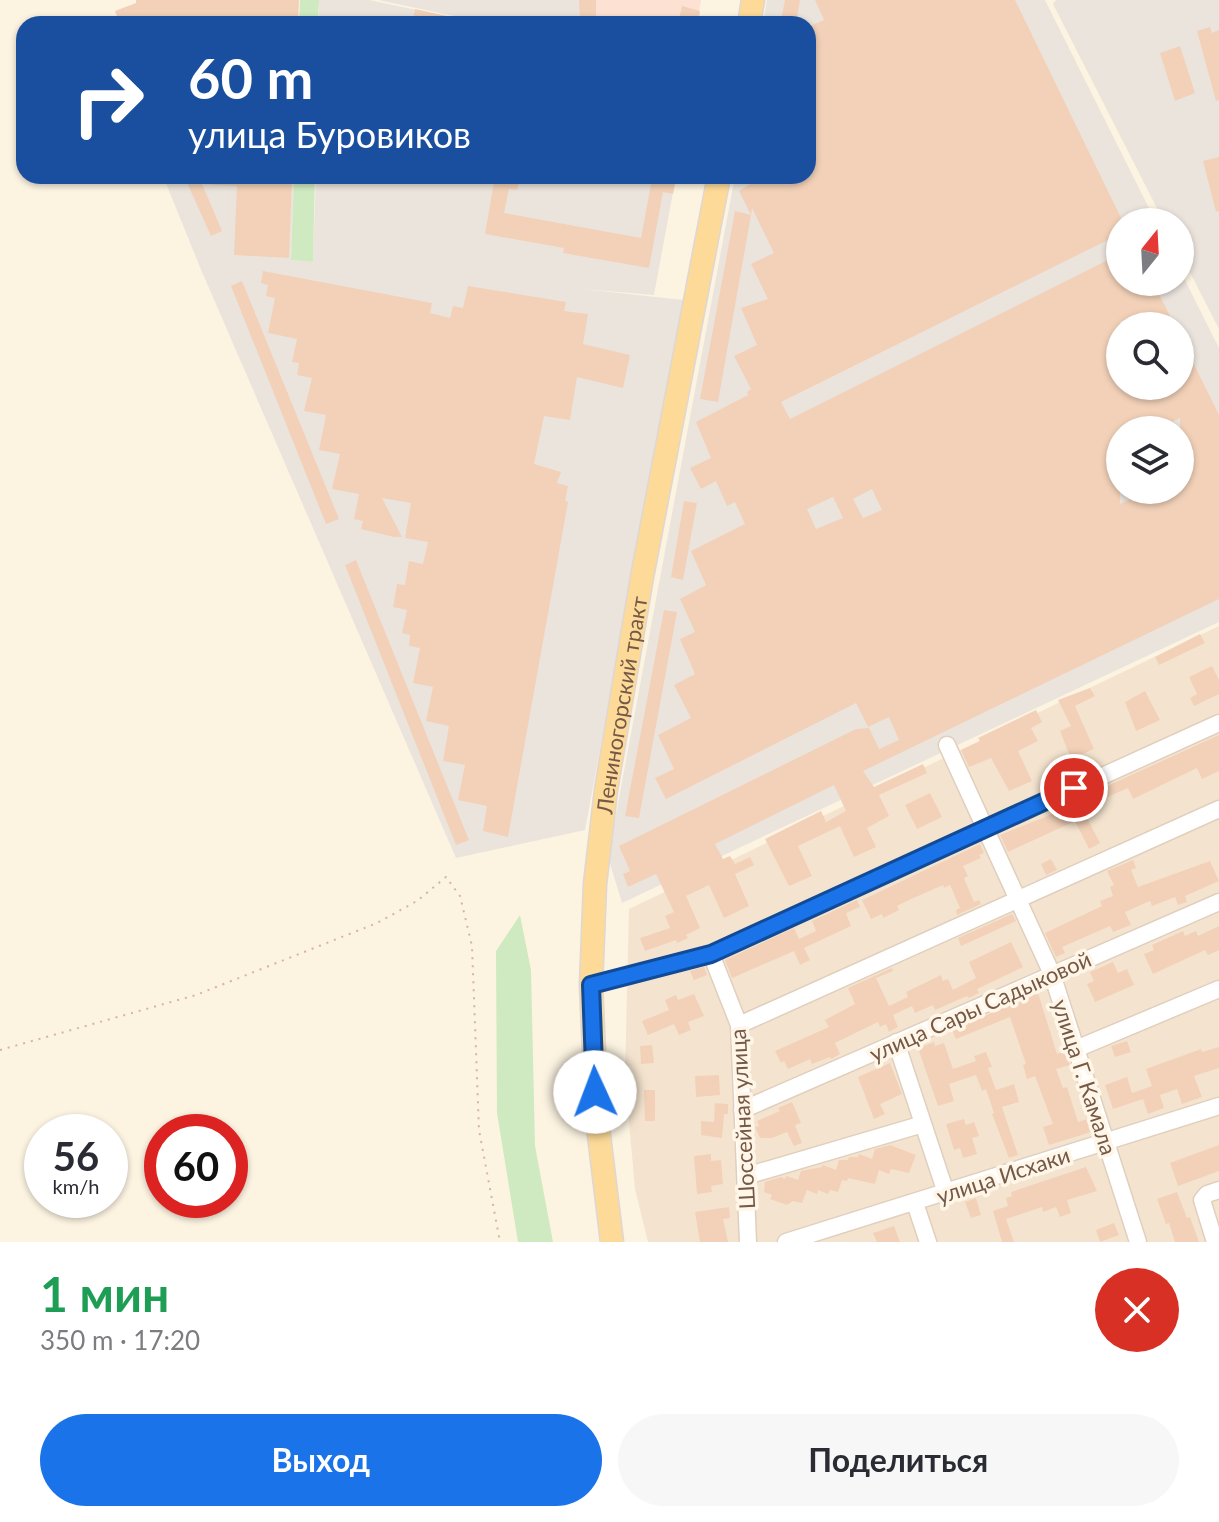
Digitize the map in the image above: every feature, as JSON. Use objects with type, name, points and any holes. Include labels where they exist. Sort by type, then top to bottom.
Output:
[{"type":"main road","name":"Лениногорский тракт","points":[[612,1242],[597,1119],[591,985],[595,884],[606,790],[642,577],[717,184]]},
{"type":"street","points":[[591,985],[711,954],[1219,723]]},
{"type":"street","name":"улица Г. Камала","points":[[947,745],[1052,974],[1138,1242]]},
{"type":"street","points":[[739,1025],[1219,809]]},
{"type":"street","name":"улица Сары Садыковой","points":[[742,1110],[1219,902]]},
{"type":"street","name":"Шоссейная улица","points":[[711,954],[739,1025],[748,1242]]},
{"type":"street","points":[[1076,1049],[1219,989]]},
{"type":"street","points":[[896,1042],[946,1193]]},
{"type":"street","name":"улица Исхаки","points":[[786,1242],[834,1235],[915,1203],[1219,1106]]},
{"type":"street","points":[[746,1176],[923,1124]]},
{"type":"street","points":[[1215,1242],[1202,1200],[1207,1194],[1219,1190]]},
{"type":"street","points":[[915,1203],[928,1242]]},
{"type":"path","points":[[0,1050],[196,995],[377,923],[417,901],[446,877],[460,896],[472,946],[479,1130],[500,1242]]},
{"type":"shaded area","points":[[319,0],[369,0],[446,16],[319,16]]},
{"type":"shaded area","points":[[378,0],[579,0],[580,16],[454,16]]},
{"type":"shaded area","points":[[579,0],[701,0],[698,16],[580,16]]},
{"type":"shaded area","points":[[767,0],[1045,0],[1149,208],[1106,208],[1106,296],[1193,296],[1219,348],[1219,622],[622,903],[608,857],[734,184],[816,184],[816,16],[764,16]]},
{"type":"shaded area","points":[[1056,0],[1219,0],[1219,329],[1194,280],[1194,208],[1157,208],[1053,4]]},
{"type":"shaded area","points":[[166,184],[294,184],[291,260],[313,262],[316,184],[675,184],[654,295],[583,289],[683,300],[585,830],[456,858]]},
{"type":"shaded area","points":[[1219,626],[1219,1102],[1103,1140],[1135,1242],[648,1242],[635,1189],[625,1077],[629,909]]},
{"type":"shaded area","points":[[1219,1111],[1219,1242],[1146,1242],[1117,1148]]},
{"type":"green space","points":[[300,0],[319,0],[318,16],[299,16]]},
{"type":"green space","points":[[294,184],[315,184],[313,262],[291,260]]},
{"type":"green space","points":[[520,915],[531,970],[535,1146],[553,1242],[518,1242],[497,1113],[496,951]]},
{"type":"building","points":[[136,0],[299,0],[298,16],[117,16],[115,11],[136,3]]},
{"type":"building","points":[[579,0],[596,0],[596,16],[580,16]]},
{"type":"building","points":[[785,0],[800,0],[797,16],[782,16]]},
{"type":"building","points":[[815,0],[1015,0],[1116,208],[1106,208],[1106,241],[781,402],[790,419],[1106,261],[1106,296],[1160,296],[1168,312],[1106,312],[1106,400],[1194,400],[1194,364],[1219,415],[1219,599],[863,771],[874,787],[923,764],[927,773],[879,795],[889,816],[867,828],[876,847],[854,857],[840,826],[798,846],[812,876],[789,886],[765,839],[821,811],[826,822],[846,811],[834,785],[715,844],[723,859],[730,856],[735,864],[750,857],[754,865],[735,874],[749,906],[724,918],[709,885],[686,896],[700,928],[677,943],[676,940],[645,951],[640,938],[670,928],[665,916],[674,912],[656,874],[628,887],[623,874],[630,871],[619,846],[856,729],[869,728],[879,749],[899,740],[889,717],[868,727],[856,703],[666,799],[655,778],[674,769],[658,735],[691,718],[674,685],[695,674],[680,639],[695,632],[680,599],[706,585],[691,551],[745,524],[735,502],[727,506],[716,481],[701,489],[690,468],[711,458],[696,422],[748,395],[751,389],[734,356],[757,345],[741,308],[768,299],[751,264],[774,253],[752,208],[751,215],[739,191],[750,184],[816,184],[816,24],[824,20]],"holes":[[[872,489],[882,510],[863,518],[853,499]],[[833,497],[843,518],[816,529],[807,509]]]},
{"type":"building","points":[[682,6],[700,11],[699,16],[680,16]]},
{"type":"building","points":[[415,9],[447,16],[414,16]]},
{"type":"building","points":[[1210,27],[1212,33],[1219,30],[1219,100],[1216,101],[1197,31]]},
{"type":"building","points":[[1180,46],[1195,93],[1175,101],[1160,53]]},
{"type":"building","points":[[1219,157],[1219,211],[1216,212],[1203,161]]},
{"type":"building","points":[[188,184],[202,184],[222,231],[211,236]]},
{"type":"building","points":[[202,184],[292,184],[289,258],[234,255],[237,186]]},
{"type":"building","points":[[494,184],[518,184],[517,190],[509,189],[504,213],[641,238],[651,184],[675,184],[673,194],[663,192],[649,268],[563,253],[564,248],[485,234]]},
{"type":"building","points":[[735,211],[751,215],[718,402],[700,399]]},
{"type":"building","points":[[263,271],[432,303],[430,313],[450,318],[453,306],[463,308],[468,286],[566,302],[564,311],[588,314],[583,344],[630,355],[623,388],[577,377],[570,420],[544,416],[534,464],[561,472],[557,483],[568,486],[565,501],[568,502],[508,837],[483,831],[487,806],[458,800],[465,765],[443,761],[449,726],[426,721],[433,687],[413,683],[420,648],[409,646],[410,635],[402,633],[407,610],[393,607],[397,584],[405,585],[409,561],[423,564],[428,542],[405,538],[411,503],[382,498],[402,537],[394,537],[361,529],[363,521],[354,519],[359,494],[332,489],[340,454],[319,450],[326,415],[304,411],[312,378],[297,375],[299,363],[292,362],[297,339],[268,333],[275,298],[266,296],[268,285],[261,283]]},
{"type":"building","points":[[242,281],[339,519],[326,524],[231,286]]},
{"type":"building","points":[[684,501],[697,503],[683,580],[671,577]]},
{"type":"building","points":[[356,560],[469,840],[456,845],[345,565]]},
{"type":"building","points":[[664,610],[677,612],[639,818],[625,816]]},
{"type":"building","points":[[1200,634],[1205,643],[1159,665],[1155,657]]},
{"type":"building","points":[[1212,666],[1219,680],[1219,694],[1194,706],[1190,698],[1197,694],[1189,677]]},
{"type":"building","points":[[1090,688],[1095,696],[1075,706],[1094,749],[1071,759],[1060,731],[1071,726],[1058,700]]},
{"type":"building","points":[[1145,691],[1160,720],[1136,731],[1125,702]]},
{"type":"building","points":[[1036,710],[1042,722],[1031,728],[1038,741],[1018,751],[1032,781],[1009,791],[991,758],[969,767],[961,750],[980,741],[978,738]]},
{"type":"building","points":[[1219,735],[1219,771],[1202,779],[1197,768],[1133,799],[1128,788],[1082,808],[1100,843],[1089,849],[1075,821],[1008,852],[1000,835],[1060,811],[1059,808]]},
{"type":"building","points":[[930,793],[942,817],[917,829],[905,805]]},
{"type":"building","points":[[980,844],[984,853],[979,855],[981,858],[963,866],[968,876],[964,878],[974,902],[979,900],[981,904],[957,915],[956,910],[960,908],[950,885],[944,888],[943,885],[897,906],[899,910],[883,918],[882,914],[871,919],[862,900]]},
{"type":"building","points":[[1051,859],[1057,870],[1046,875],[1041,864]]},
{"type":"building","points":[[1133,860],[1136,868],[1131,870],[1138,887],[1210,861],[1219,881],[1185,896],[1187,902],[1178,905],[1175,897],[1152,906],[1150,901],[1125,912],[1131,925],[1113,932],[1110,926],[1062,947],[1065,953],[1056,957],[1045,933],[1102,906],[1100,901],[1113,896],[1110,887],[1114,885],[1107,871]]},
{"type":"building","points":[[857,900],[860,907],[846,913],[851,926],[804,948],[810,960],[800,965],[794,951],[732,978],[725,960],[794,928],[799,939],[816,931],[812,921]]},
{"type":"building","points":[[1012,914],[1016,921],[961,946],[958,938]]},
{"type":"building","points":[[1219,926],[1219,950],[1208,955],[1205,950],[1153,974],[1144,954],[1154,950],[1152,945],[1183,931],[1185,936],[1196,931],[1198,936]]},
{"type":"building","points":[[1011,942],[1023,967],[977,989],[979,993],[969,998],[967,996],[935,1010],[933,1005],[915,1013],[912,1006],[893,1015],[898,1027],[889,1032],[886,1024],[880,1027],[878,1022],[835,1043],[840,1054],[831,1059],[812,1064],[810,1059],[788,1069],[775,1051],[829,1027],[825,1020],[855,1004],[848,988],[892,968],[893,971],[876,978],[889,1006],[908,997],[906,992],[941,975],[943,981],[948,979],[953,990],[976,978],[969,962]]},
{"type":"building","points":[[1113,962],[1118,973],[1127,969],[1134,985],[1095,1002],[1087,984],[1094,981],[1090,972]]},
{"type":"building","points":[[704,967],[707,975],[694,980],[690,971]]},
{"type":"building","points":[[1038,993],[1057,1054],[1065,1051],[1070,1065],[1056,1069],[1063,1088],[1067,1087],[1078,1122],[1087,1119],[1091,1132],[1049,1145],[1043,1127],[1053,1124],[1035,1076],[1027,1079],[1023,1065],[1026,1064],[1010,1017],[956,1039],[952,1030]]},
{"type":"building","points":[[694,994],[704,1016],[688,1022],[691,1030],[679,1035],[674,1024],[648,1035],[642,1021],[669,1010],[665,1000],[676,995],[678,1000]]},
{"type":"building","points":[[1127,1041],[1131,1052],[1115,1057],[1111,1046]]},
{"type":"building","points":[[934,1042],[935,1046],[944,1043],[953,1069],[976,1061],[974,1056],[986,1052],[996,1090],[1014,1084],[1019,1102],[1002,1107],[1018,1155],[1009,1158],[986,1089],[982,1091],[976,1075],[949,1084],[954,1101],[938,1106],[918,1048]]},
{"type":"building","points":[[652,1045],[654,1063],[641,1064],[640,1046]]},
{"type":"building","points":[[1219,1047],[1219,1068],[1194,1076],[1202,1097],[1182,1104],[1177,1089],[1160,1095],[1164,1108],[1148,1114],[1143,1099],[1113,1109],[1105,1085],[1127,1077],[1132,1093],[1152,1086],[1146,1069],[1201,1049],[1202,1052]]},
{"type":"building","points":[[890,1063],[902,1094],[880,1104],[885,1114],[874,1119],[858,1077]]},
{"type":"building","points":[[719,1075],[720,1095],[696,1097],[695,1076]]},
{"type":"building","points":[[644,1090],[655,1090],[655,1121],[645,1121]]},
{"type":"building","points":[[792,1102],[801,1123],[795,1125],[802,1143],[794,1146],[787,1132],[772,1138],[760,1138],[755,1127],[759,1126],[757,1121]]},
{"type":"building","points":[[715,1103],[728,1104],[722,1138],[701,1135],[701,1121],[714,1122]]},
{"type":"building","points":[[964,1119],[966,1125],[974,1122],[979,1136],[972,1138],[977,1154],[963,1158],[960,1148],[954,1150],[946,1124]]},
{"type":"building","points":[[890,1145],[916,1155],[909,1173],[891,1169],[889,1174],[879,1170],[875,1184],[848,1178],[847,1181],[842,1180],[838,1192],[830,1190],[828,1194],[818,1190],[817,1194],[807,1190],[802,1203],[793,1201],[787,1205],[770,1199],[772,1195],[764,1192],[765,1182],[781,1177],[785,1179],[786,1176],[798,1180],[801,1171],[823,1165],[836,1170],[839,1160],[858,1157],[859,1154],[872,1159],[875,1149]]},
{"type":"building","points":[[1219,1145],[1219,1171],[1178,1186],[1170,1163]]},
{"type":"building","points":[[711,1154],[711,1161],[721,1160],[723,1184],[711,1186],[712,1192],[697,1194],[694,1156]]},
{"type":"building","points":[[1086,1167],[1097,1191],[1067,1200],[1071,1213],[1060,1217],[1056,1207],[1043,1212],[1042,1207],[1006,1219],[1014,1242],[1002,1242],[993,1211],[1008,1206],[1006,1198],[1012,1196],[1011,1192]]},
{"type":"building","points":[[1177,1192],[1199,1242],[1175,1242],[1169,1223],[1166,1224],[1157,1199]]},
{"type":"building","points":[[976,1198],[981,1215],[971,1218],[965,1202]]},
{"type":"building","points":[[729,1207],[730,1218],[723,1219],[728,1242],[700,1242],[695,1212]]},
{"type":"building","points":[[1114,1223],[1119,1235],[1100,1242],[1096,1230]]},
{"type":"building","points":[[894,1226],[900,1242],[877,1242],[873,1233]]},
{"type":"route","points":[[595,1092],[591,985],[711,954],[1074,788]]}]
